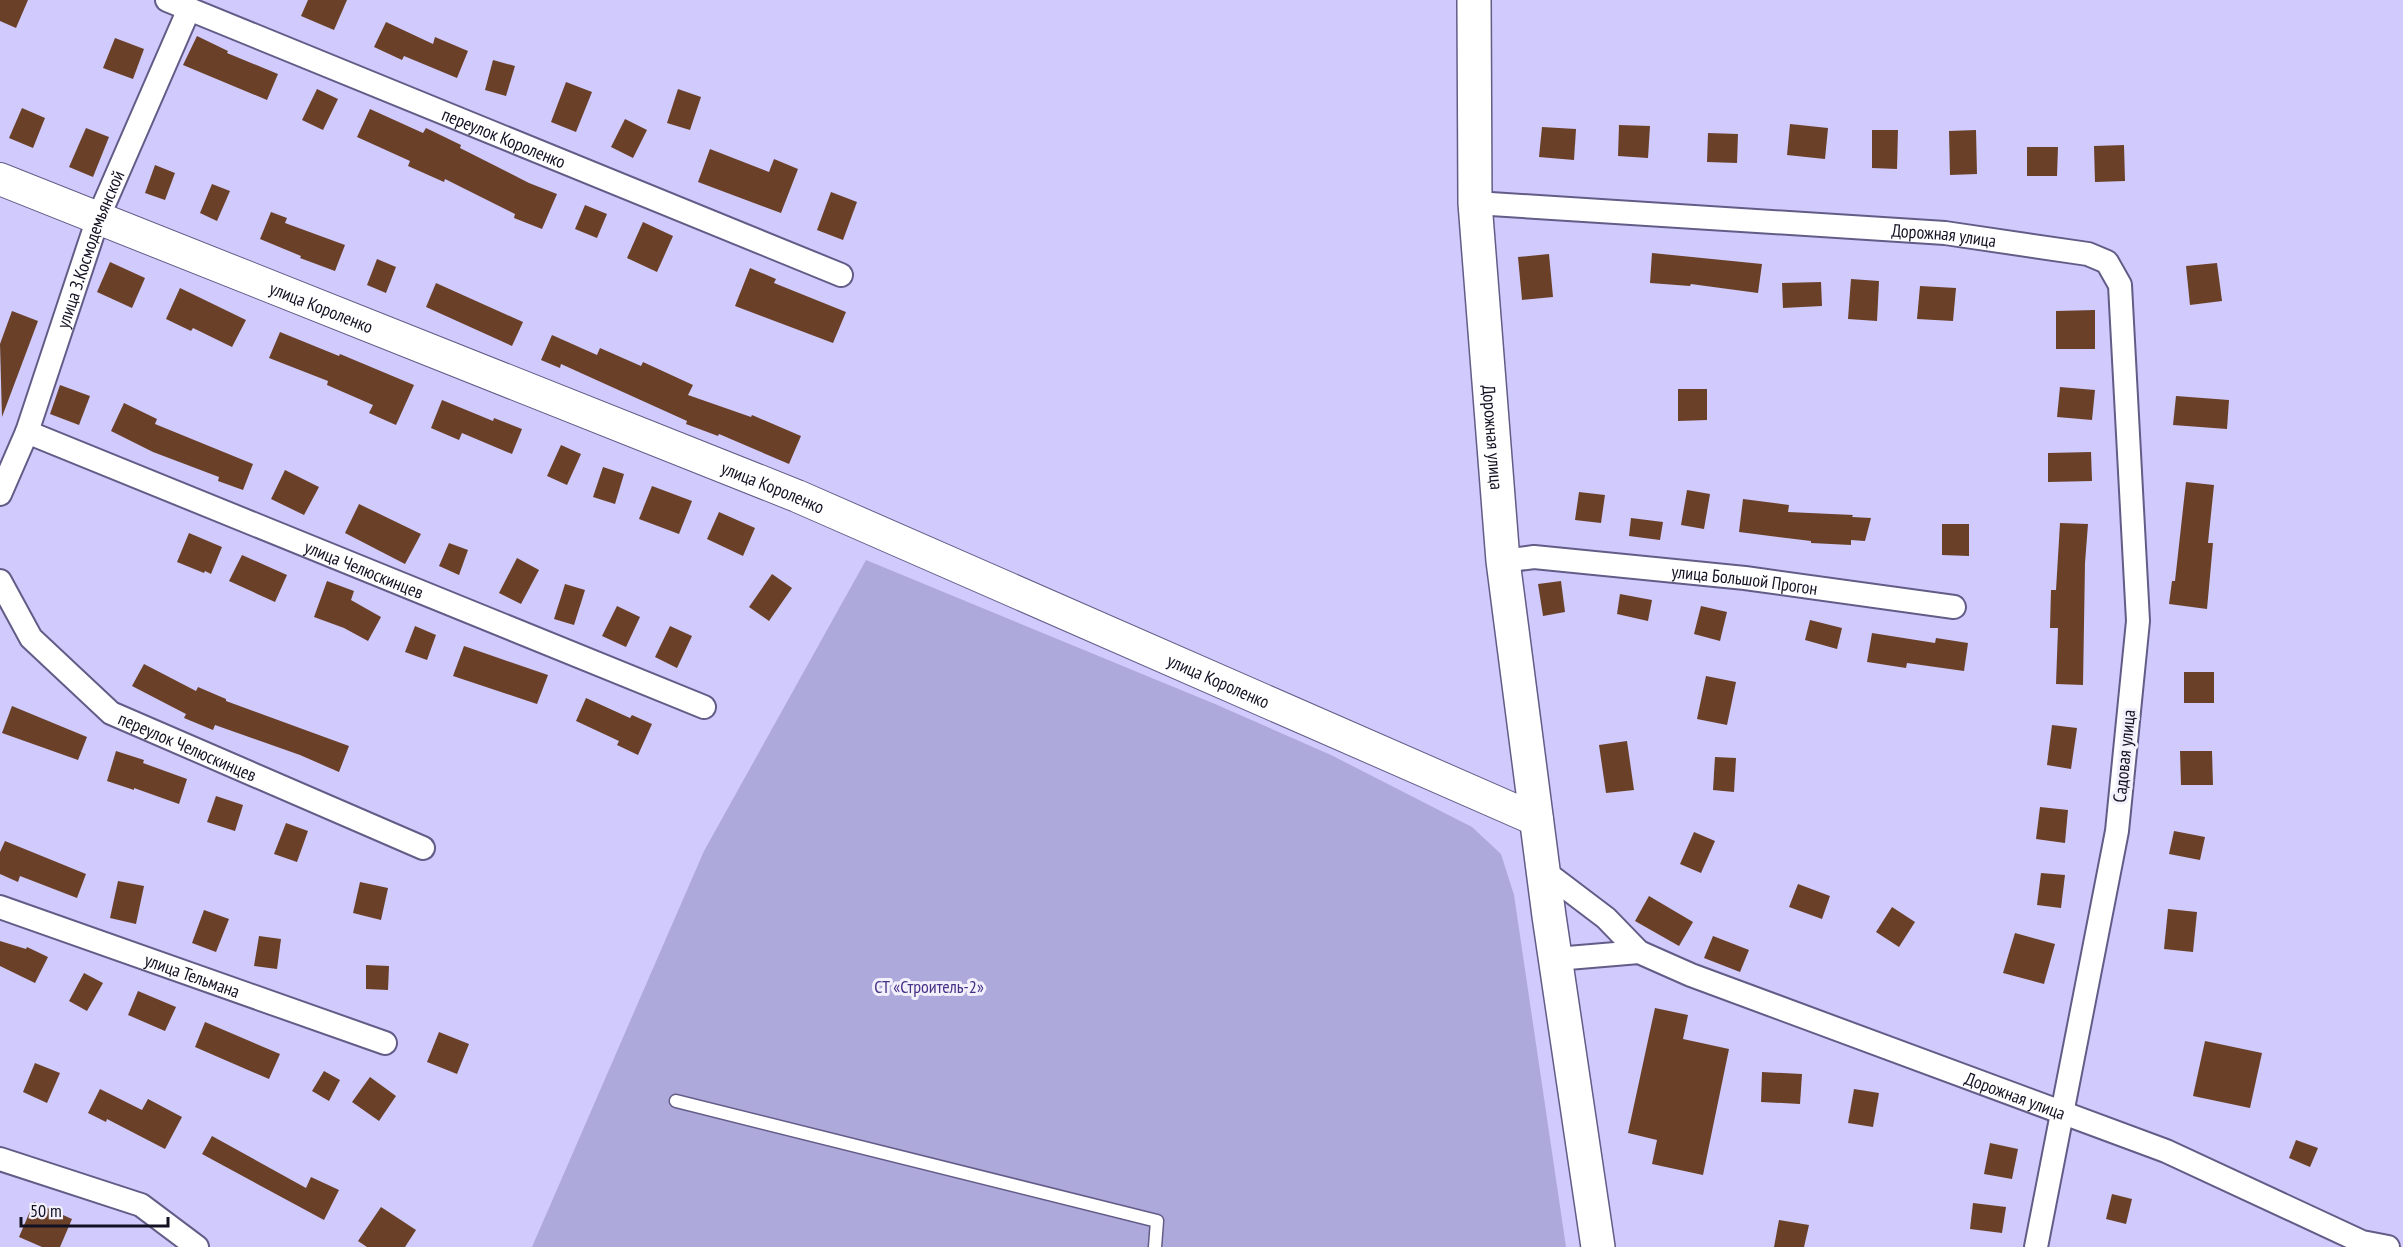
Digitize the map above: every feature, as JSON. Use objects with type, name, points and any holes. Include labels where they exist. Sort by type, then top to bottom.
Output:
[{"type":"main road","name":"Дорожная улица","points":[[1474,0],[1475,203],[1518,559],[1537,820],[1598,1247]]},
{"type":"street","name":"переулок Короленко","points":[[167,0],[841,275]]},
{"type":"street","name":"улица З.Космодемьянской","points":[[0,494],[27,432],[98,218],[189,9]]},
{"type":"street","name":"улица Короленко","points":[[0,179],[797,496],[1537,820]]},
{"type":"street","name":"Дорожная улица","points":[[1475,203],[1945,233],[2088,254],[2107,262]]},
{"type":"street","name":"Садовая улица","points":[[2036,1247],[2116,831],[2138,621],[2120,285],[2107,262]]},
{"type":"street","name":"улица Челюскинцев","points":[[27,432],[704,707]]},
{"type":"street","name":"улица Большой Прогон","points":[[1518,559],[1745,578],[1954,607]]},
{"type":"street","name":"переулок Челюскинцев","points":[[0,581],[31,638],[111,712],[423,848]]},
{"type":"street","name":"Дорожная улица","points":[[1544,871],[1606,918],[1639,952],[1690,975],[2063,1115],[2166,1151],[2362,1242],[2388,1247]]},
{"type":"street","name":"улица Тельмана","points":[[0,907],[385,1043]]},
{"type":"street","name":"Дорожная улица","points":[[1556,959],[1639,952]]},
{"type":"street","points":[[0,1158],[141,1204],[196,1247]]},
{"type":"lane","points":[[676,1101],[1157,1221],[1155,1247]]},
{"type":"green space","name":"СТ «Строитель-2»","points":[[866,560],[1215,704],[1331,755],[1472,827],[1501,854],[1514,895],[1566,1247],[532,1247],[704,851]]},
{"type":"building","points":[[0,0],[28,0],[16,28],[0,21]]},
{"type":"building","points":[[308,0],[347,0],[334,30],[301,16]]},
{"type":"building","points":[[386,22],[433,44],[435,37],[468,51],[457,78],[404,56],[402,60],[374,47]]},
{"type":"building","points":[[197,36],[228,51],[227,53],[278,74],[267,100],[183,65]]},
{"type":"building","points":[[115,38],[144,49],[133,79],[103,68]]},
{"type":"building","points":[[493,60],[515,66],[506,96],[485,90]]},
{"type":"building","points":[[566,82],[592,92],[576,132],[551,122]]},
{"type":"building","points":[[317,89],[338,99],[323,130],[302,120]]},
{"type":"building","points":[[678,89],[701,97],[690,130],[667,123]]},
{"type":"building","points":[[22,108],[45,118],[33,148],[9,138]]},
{"type":"building","points":[[370,109],[423,133],[426,128],[529,183],[557,194],[542,229],[514,218],[515,214],[445,179],[444,182],[408,166],[410,161],[357,137]]},
{"type":"building","points":[[625,119],[647,130],[633,158],[611,147]]},
{"type":"building","points":[[1790,124],[1828,128],[1825,159],[1787,155]]},
{"type":"building","points":[[1619,125],[1650,126],[1648,158],[1618,156]]},
{"type":"building","points":[[1542,127],[1576,129],[1574,160],[1539,157]]},
{"type":"building","points":[[86,128],[109,137],[93,177],[69,167]]},
{"type":"building","points":[[1872,130],[1898,130],[1897,169],[1872,168]]},
{"type":"building","points":[[1976,130],[1977,174],[1950,175],[1949,131]]},
{"type":"building","points":[[1708,133],[1738,134],[1737,163],[1707,162]]},
{"type":"building","points":[[2124,145],[2125,181],[2095,182],[2094,146]]},
{"type":"building","points":[[2027,147],[2058,147],[2057,176],[2027,176]]},
{"type":"building","points":[[710,149],[769,172],[774,159],[798,169],[781,213],[698,182]]},
{"type":"building","points":[[155,165],[175,173],[165,200],[145,193]]},
{"type":"building","points":[[212,184],[230,191],[217,221],[200,213]]},
{"type":"building","points":[[831,192],[857,202],[843,240],[817,230]]},
{"type":"building","points":[[585,205],[607,214],[597,238],[575,229]]},
{"type":"building","points":[[271,212],[287,218],[285,223],[345,245],[335,271],[260,239]]},
{"type":"building","points":[[643,222],[673,236],[657,272],[627,258]]},
{"type":"building","points":[[1652,253],[1762,264],[1758,293],[1691,284],[1690,286],[1650,283]]},
{"type":"building","points":[[1549,254],[1553,297],[1522,300],[1518,257]]},
{"type":"building","points":[[377,259],[396,267],[386,293],[367,285]]},
{"type":"building","points":[[110,262],[145,278],[132,308],[97,292]]},
{"type":"building","points":[[2217,263],[2222,301],[2190,305],[2186,266]]},
{"type":"building","points":[[750,268],[776,279],[774,283],[846,312],[833,343],[735,306]]},
{"type":"building","points":[[1851,279],[1879,281],[1877,321],[1848,319]]},
{"type":"building","points":[[1821,282],[1822,306],[1783,308],[1782,283]]},
{"type":"building","points":[[436,283],[523,322],[512,346],[426,307]]},
{"type":"building","points":[[1920,286],[1956,288],[1953,321],[1917,319]]},
{"type":"building","points":[[180,288],[246,320],[232,347],[193,328],[191,331],[166,319]]},
{"type":"building","points":[[2095,310],[2095,349],[2056,349],[2056,311]]},
{"type":"building","points":[[12,311],[38,321],[2,417],[0,344]]},
{"type":"building","points":[[280,332],[414,385],[396,425],[369,413],[373,405],[327,385],[328,381],[269,358]]},
{"type":"building","points":[[552,335],[597,355],[600,348],[641,366],[643,362],[693,385],[688,395],[751,417],[752,415],[801,436],[789,464],[719,434],[718,436],[686,424],[687,421],[561,364],[560,368],[541,360]]},
{"type":"building","points":[[60,385],[90,396],[79,425],[50,414]]},
{"type":"building","points":[[2060,387],[2095,390],[2092,420],[2057,417]]},
{"type":"building","points":[[1678,389],[1707,389],[1707,420],[1678,421]]},
{"type":"building","points":[[2176,396],[2229,400],[2227,429],[2173,425]]},
{"type":"building","points":[[442,400],[493,421],[494,418],[522,429],[512,454],[462,433],[459,440],[431,428]]},
{"type":"building","points":[[124,403],[157,419],[155,424],[253,464],[243,490],[218,481],[219,477],[153,452],[111,431]]},
{"type":"building","points":[[561,445],[581,454],[567,485],[547,476]]},
{"type":"building","points":[[2091,452],[2092,481],[2048,482],[2048,453]]},
{"type":"building","points":[[603,467],[624,474],[615,504],[593,497]]},
{"type":"building","points":[[285,470],[319,487],[304,515],[271,499]]},
{"type":"building","points":[[2186,482],[2214,485],[2208,543],[2213,543],[2207,609],[2169,604],[2172,581],[2175,581]]},
{"type":"building","points":[[652,486],[692,501],[679,534],[639,519]]},
{"type":"building","points":[[1687,490],[1710,494],[1704,529],[1681,525]]},
{"type":"building","points":[[1579,492],[1605,495],[1601,523],[1575,520]]},
{"type":"building","points":[[1743,499],[1789,505],[1788,512],[1871,518],[1865,541],[1851,540],[1851,545],[1811,543],[1811,541],[1739,532]]},
{"type":"building","points":[[359,504],[421,534],[405,564],[345,533]]},
{"type":"building","points":[[719,512],[755,528],[743,556],[707,539]]},
{"type":"building","points":[[1631,518],[1663,522],[1660,540],[1629,536]]},
{"type":"building","points":[[2060,523],[2088,524],[2083,685],[2056,684],[2058,628],[2050,628],[2051,590],[2056,590]]},
{"type":"building","points":[[1942,524],[1969,524],[1969,556],[1942,555]]},
{"type":"building","points":[[189,533],[222,547],[211,574],[177,562]]},
{"type":"building","points":[[449,543],[468,550],[459,575],[439,566]]},
{"type":"building","points":[[242,555],[287,575],[275,602],[229,581]]},
{"type":"building","points":[[517,558],[539,570],[521,604],[499,593]]},
{"type":"building","points":[[772,574],[792,588],[769,621],[749,607]]},
{"type":"building","points":[[327,581],[354,591],[351,600],[381,617],[368,641],[344,628],[314,617]]},
{"type":"building","points":[[1561,581],[1565,612],[1543,616],[1538,584]]},
{"type":"building","points":[[565,584],[585,590],[574,625],[554,619]]},
{"type":"building","points":[[1620,594],[1652,600],[1648,621],[1617,614]]},
{"type":"building","points":[[617,606],[640,617],[626,647],[602,636]]},
{"type":"building","points":[[1701,606],[1727,612],[1720,641],[1694,634]]},
{"type":"building","points":[[1810,620],[1842,628],[1837,649],[1805,640]]},
{"type":"building","points":[[415,626],[436,635],[427,660],[405,652]]},
{"type":"building","points":[[670,626],[692,636],[677,668],[655,657]]},
{"type":"building","points":[[1872,633],[1935,643],[1936,638],[1968,643],[1964,671],[1907,663],[1906,668],[1867,662]]},
{"type":"building","points":[[464,646],[548,675],[537,704],[453,676]]},
{"type":"building","points":[[144,664],[196,691],[198,687],[226,701],[349,746],[339,772],[300,755],[215,725],[213,730],[184,718],[186,714],[132,686]]},
{"type":"building","points":[[2184,672],[2214,672],[2214,703],[2184,703]]},
{"type":"building","points":[[1706,676],[1736,682],[1727,725],[1697,719]]},
{"type":"building","points":[[586,698],[630,718],[632,715],[652,724],[638,755],[617,745],[619,741],[576,721]]},
{"type":"building","points":[[12,706],[87,737],[78,760],[2,733]]},
{"type":"building","points":[[2052,725],[2077,728],[2071,769],[2047,765]]},
{"type":"building","points":[[1627,741],[1634,790],[1606,793],[1599,745]]},
{"type":"building","points":[[116,751],[144,760],[143,763],[187,779],[179,804],[107,781]]},
{"type":"building","points":[[2180,751],[2212,751],[2213,785],[2181,785]]},
{"type":"building","points":[[1715,757],[1736,758],[1734,792],[1713,790]]},
{"type":"building","points":[[216,796],[243,805],[235,831],[207,822]]},
{"type":"building","points":[[2040,807],[2068,810],[2065,843],[2036,839]]},
{"type":"building","points":[[286,823],[308,831],[297,862],[274,854]]},
{"type":"building","points":[[2174,831],[2205,837],[2200,860],[2169,854]]},
{"type":"building","points":[[1694,832],[1715,841],[1701,873],[1680,864]]},
{"type":"building","points":[[5,841],[86,874],[77,898],[20,876],[18,882],[0,874],[0,852]]},
{"type":"building","points":[[2041,873],[2065,875],[2061,908],[2037,905]]},
{"type":"building","points":[[118,881],[144,886],[136,924],[110,918]]},
{"type":"building","points":[[360,882],[388,888],[381,920],[353,913]]},
{"type":"building","points":[[1798,884],[1830,896],[1822,919],[1789,907]]},
{"type":"building","points":[[1649,896],[1693,922],[1679,946],[1635,921]]},
{"type":"building","points":[[1892,907],[1915,922],[1899,947],[1876,932]]},
{"type":"building","points":[[2168,909],[2197,912],[2193,952],[2164,949]]},
{"type":"building","points":[[204,910],[229,919],[216,952],[192,943]]},
{"type":"building","points":[[2015,933],[2055,944],[2044,984],[2003,973]]},
{"type":"building","points":[[259,936],[281,939],[277,969],[254,966]]},
{"type":"building","points":[[1713,936],[1749,950],[1740,972],[1704,958]]},
{"type":"building","points":[[0,941],[26,949],[27,947],[48,957],[35,983],[0,966]]},
{"type":"building","points":[[366,965],[389,966],[388,990],[366,989]]},
{"type":"building","points":[[84,973],[103,983],[87,1011],[69,1001]]},
{"type":"building","points":[[138,991],[176,1007],[165,1031],[128,1015]]},
{"type":"building","points":[[1655,1008],[1688,1015],[1683,1039],[1729,1049],[1703,1175],[1652,1164],[1657,1140],[1628,1133]]},
{"type":"building","points":[[205,1022],[280,1054],[269,1079],[195,1047]]},
{"type":"building","points":[[439,1032],[469,1044],[457,1074],[427,1062]]},
{"type":"building","points":[[2205,1041],[2262,1053],[2250,1108],[2193,1096]]},
{"type":"building","points":[[35,1063],[60,1073],[47,1103],[23,1092]]},
{"type":"building","points":[[324,1071],[340,1080],[329,1101],[312,1091]]},
{"type":"building","points":[[1762,1072],[1802,1074],[1800,1104],[1761,1102]]},
{"type":"building","points":[[370,1077],[396,1096],[379,1121],[352,1102]]},
{"type":"building","points":[[100,1089],[142,1110],[148,1099],[182,1117],[165,1149],[107,1119],[106,1122],[88,1113]]},
{"type":"building","points":[[1854,1089],[1879,1093],[1873,1127],[1848,1123]]},
{"type":"building","points":[[212,1136],[306,1188],[311,1177],[339,1190],[324,1220],[202,1154]]},
{"type":"building","points":[[2296,1140],[2318,1148],[2310,1167],[2289,1158]]},
{"type":"building","points":[[1990,1143],[2018,1149],[2012,1179],[1984,1174]]},
{"type":"building","points":[[2112,1194],[2132,1199],[2126,1224],[2106,1219]]},
{"type":"building","points":[[34,1202],[72,1219],[60,1247],[42,1247],[19,1237]]},
{"type":"building","points":[[1973,1203],[2006,1207],[2002,1233],[1970,1229]]},
{"type":"building","points":[[381,1207],[416,1230],[405,1247],[367,1247],[358,1241]]},
{"type":"building","points":[[1779,1220],[1809,1225],[1804,1247],[1774,1247]]}]
